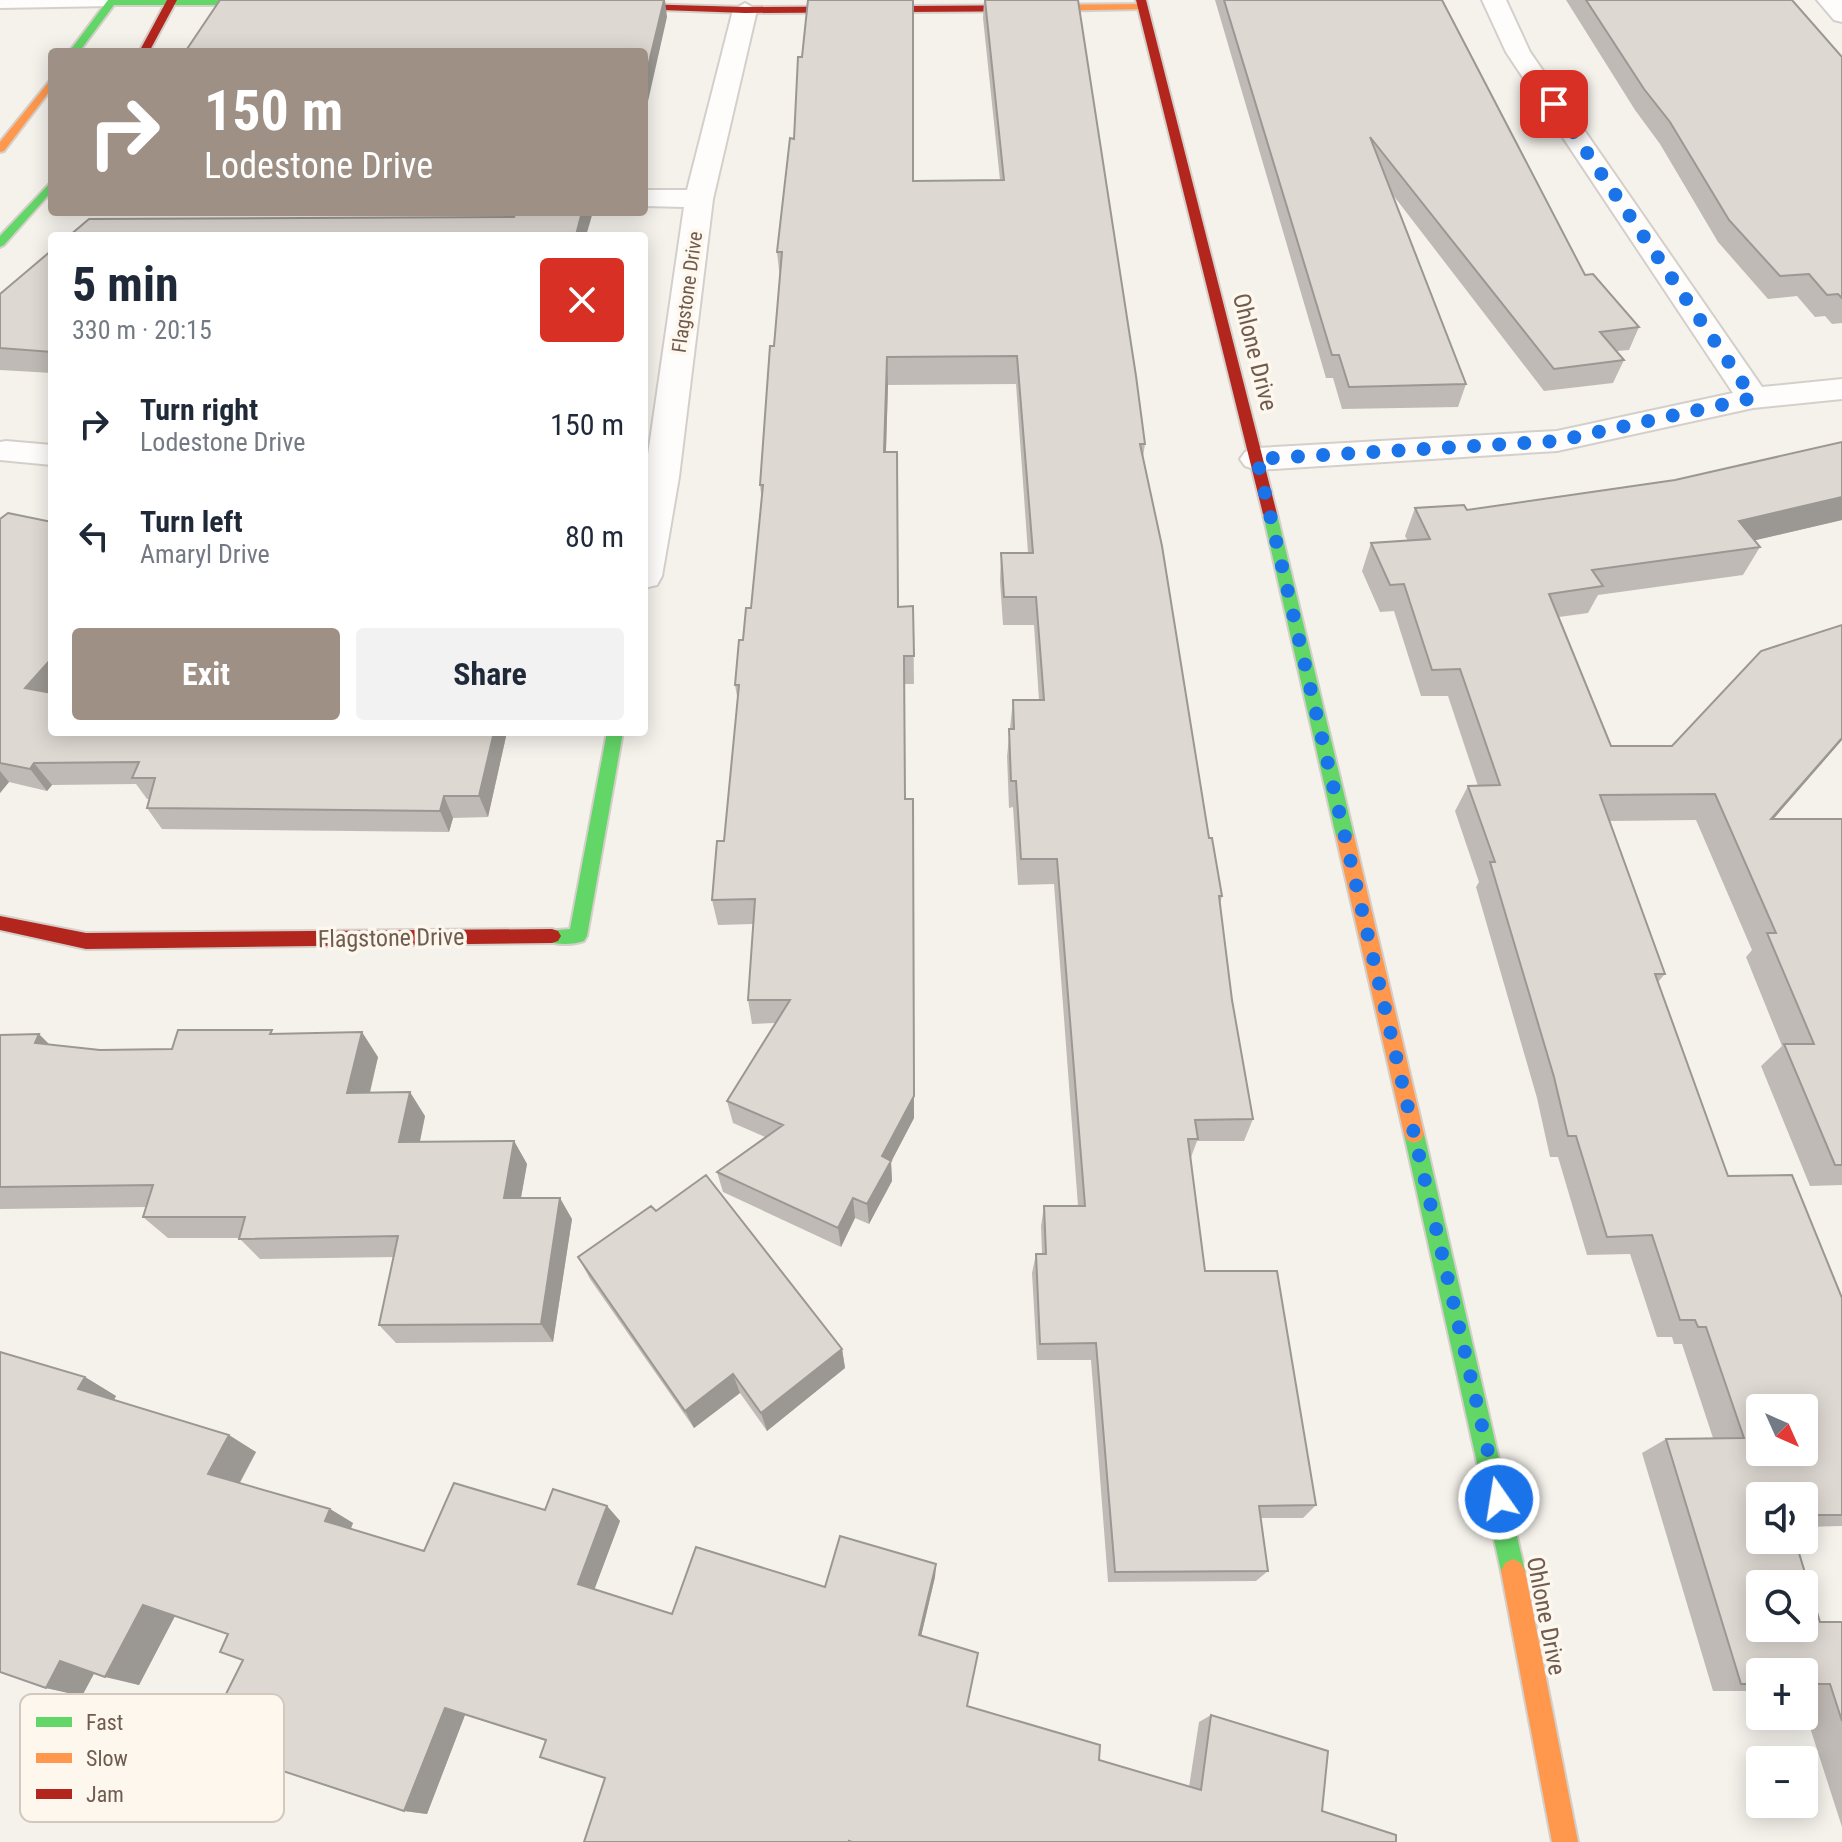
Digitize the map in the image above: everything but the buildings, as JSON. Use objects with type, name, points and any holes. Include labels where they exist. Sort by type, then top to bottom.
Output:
[{"type":"street","points":[[1494,0],[1518,52],[1753,398]]},
{"type":"street","points":[[1829,0],[1842,15]]},
{"type":"street","points":[[77,48],[112,1],[302,2]]},
{"type":"street","points":[[146,48],[171,1]]},
{"type":"street","points":[[586,4],[745,10],[1142,4]]},
{"type":"street","name":"Ohlone Drive","points":[[1142,4],[1257,459],[1499,1499],[1565,1842]]},
{"type":"street","name":"Flagstone Drive","points":[[648,532],[653,477],[699,199],[745,10]]},
{"type":"street","points":[[0,149],[48,86]]},
{"type":"street","points":[[0,243],[48,189]]},
{"type":"street","points":[[648,198],[699,199]]},
{"type":"street","points":[[1257,459],[1557,441],[1753,398],[1842,389]]},
{"type":"street","points":[[6,451],[48,455]]},
{"type":"street","name":"Flagstone Drive","points":[[0,923],[86,941],[578,936],[614,736]]},
{"type":"lane","points":[[0,4],[17,7],[112,1]]},
{"type":"traffic: fast","points":[[77,48],[113,0]]},
{"type":"traffic: fast","points":[[112,2],[277,2]]},
{"type":"traffic: fast","points":[[0,243],[48,189]]},
{"type":"traffic: fast","points":[[1270,514],[1345,836]]},
{"type":"traffic: fast","points":[[552,936],[578,936],[614,736]]},
{"type":"traffic: fast","points":[[1414,1134],[1513,1571]]},
{"type":"traffic: slow","points":[[1041,8],[1143,7]]},
{"type":"traffic: slow","points":[[0,149],[48,86]]},
{"type":"traffic: slow","points":[[1345,836],[1414,1134]]},
{"type":"traffic: slow","points":[[1513,1571],[1565,1842]]},
{"type":"traffic: jam","points":[[146,48],[172,0]]},
{"type":"traffic: jam","points":[[1141,0],[1270,514]]},
{"type":"traffic: jam","points":[[606,5],[745,10],[1041,8]]},
{"type":"traffic: jam","points":[[0,923],[86,941],[552,936]]},
{"type":"route","points":[[1499,1499],[1257,459],[1557,441],[1753,398],[1554,104]]}]
